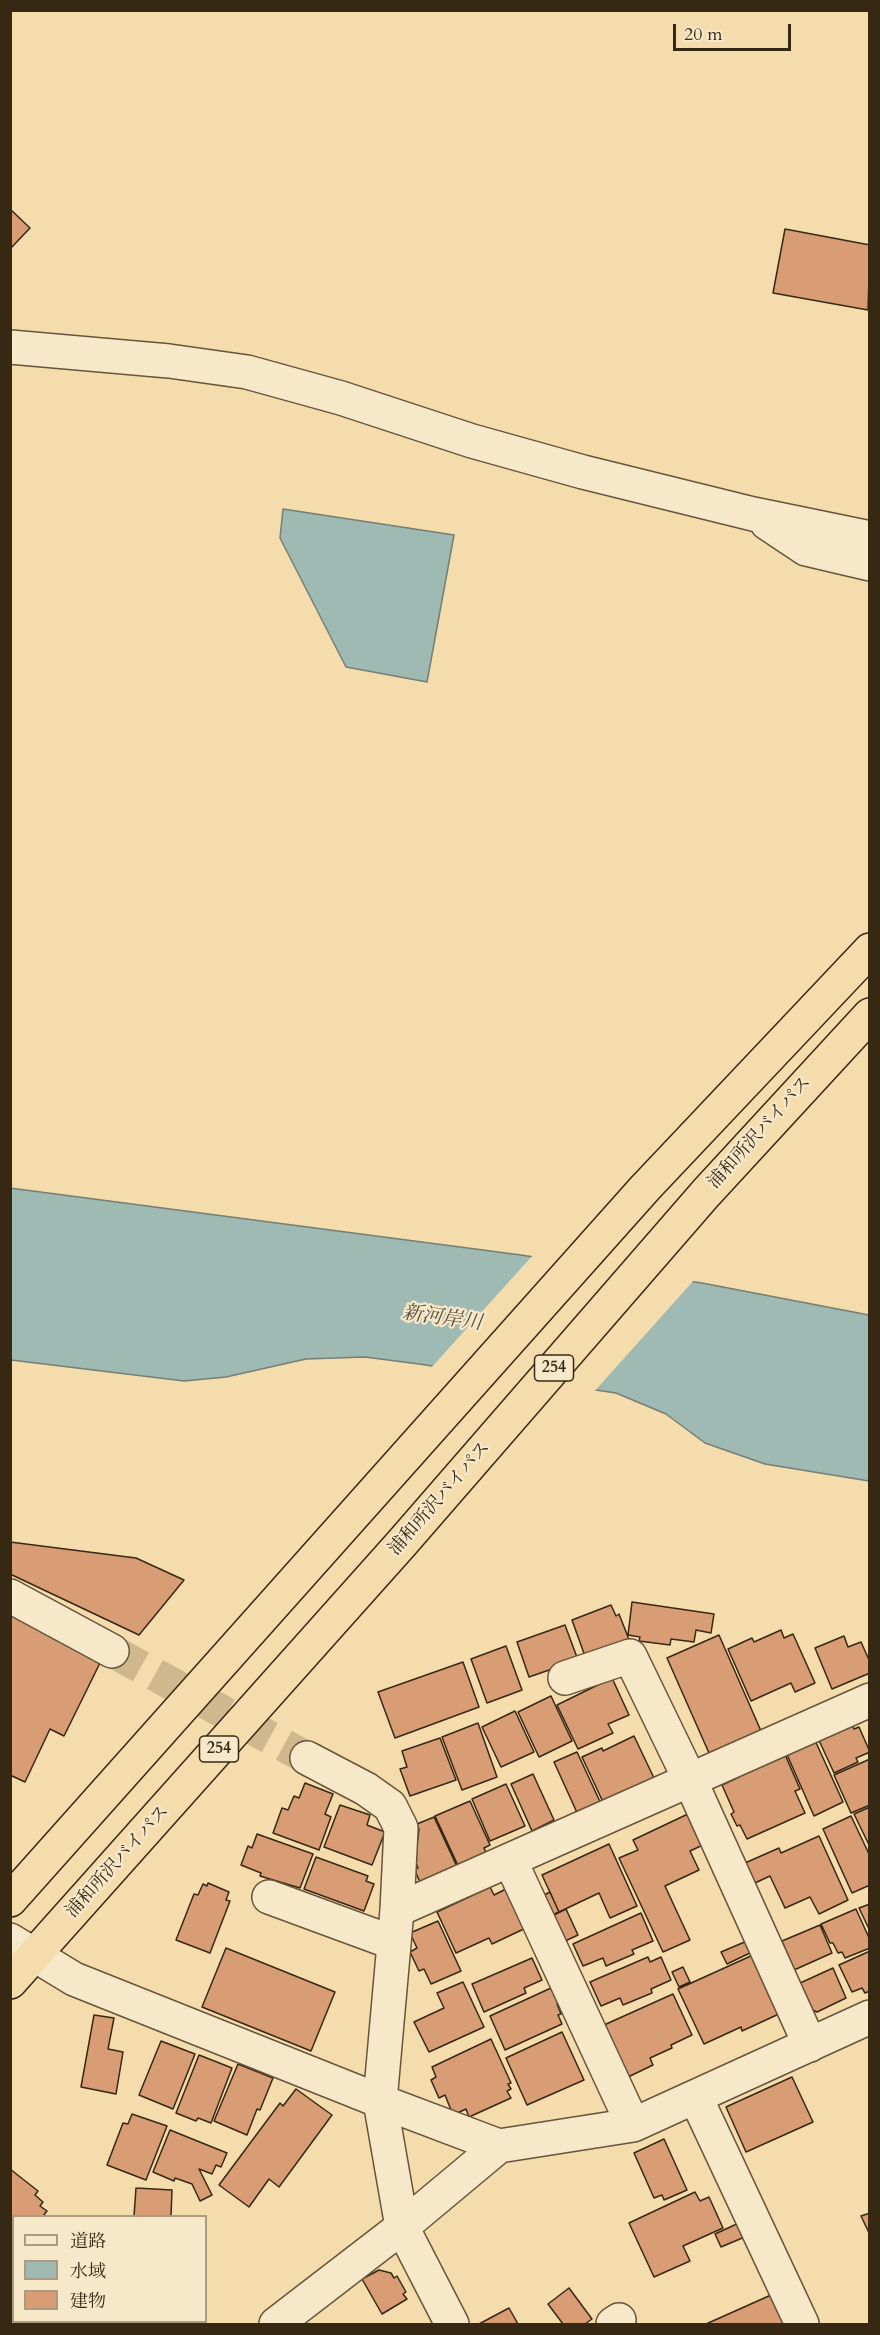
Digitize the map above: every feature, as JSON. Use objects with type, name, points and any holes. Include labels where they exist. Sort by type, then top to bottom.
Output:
[{"type":"highway","points":[[10,1900],[645,1188],[870,950]]},
{"type":"highway","name":"浦和所沢バイパス","points":[[10,1982],[23,1947],[402,1543],[706,1193],[870,1015]]},
{"type":"street","points":[[10,347],[169,361],[247,372],[341,398],[517,454],[753,514],[870,538]]},
{"type":"street","points":[[753,514],[806,549],[870,564]]},
{"type":"street","points":[[10,1596],[112,1651]]},
{"type":"street","points":[[565,1678],[630,1656],[690,1780],[810,2045]]},
{"type":"street","points":[[397,1910],[868,1704]]},
{"type":"street","points":[[307,1758],[366,1789],[390,1806],[401,1828],[397,1910],[380,2101],[402,2227],[452,2325]]},
{"type":"street","points":[[510,1860],[633,2126]]},
{"type":"street","points":[[269,1897],[394,1943]]},
{"type":"street","points":[[23,1947],[74,1979],[499,2146],[633,2126],[870,2017]]},
{"type":"street","points":[[696,2098],[802,2325]]},
{"type":"street","points":[[276,2325],[402,2227],[499,2146]]},
{"type":"water","points":[[283,509],[454,535],[427,682],[346,667],[280,538]]},
{"type":"water","name":"新河岸川","points":[[10,1188],[521,1255],[702,1283],[869,1315],[869,1481],[765,1464],[705,1443],[666,1414],[616,1393],[419,1364],[365,1357],[306,1359],[226,1377],[184,1381],[11,1360]]},
{"type":"pier","points":[[534,1254],[695,1279],[593,1393],[430,1369]]},
{"type":"building","points":[[10,209],[30,228],[10,249]]},
{"type":"building","points":[[785,229],[870,245],[868,310],[773,293]]},
{"type":"building","points":[[10,1542],[136,1558],[184,1580],[139,1635],[10,1574]]},
{"type":"building","points":[[632,1602],[714,1614],[711,1633],[696,1630],[694,1642],[671,1639],[670,1645],[639,1641],[640,1637],[628,1635]]},
{"type":"building","points":[[611,1605],[616,1616],[619,1614],[630,1642],[586,1659],[572,1620]]},
{"type":"building","points":[[10,1613],[102,1659],[64,1736],[50,1729],[25,1782],[10,1775]]},
{"type":"building","points":[[565,1625],[578,1660],[529,1677],[517,1642]]},
{"type":"building","points":[[781,1630],[784,1638],[793,1634],[815,1683],[795,1692],[791,1683],[751,1701],[728,1649],[752,1638],[754,1642]]},
{"type":"building","points":[[719,1635],[761,1731],[709,1753],[667,1658]]},
{"type":"building","points":[[844,1636],[848,1647],[861,1642],[870,1662],[870,1673],[832,1689],[815,1648]]},
{"type":"building","points":[[506,1646],[522,1690],[487,1703],[471,1659]]},
{"type":"building","points":[[463,1662],[479,1707],[395,1738],[378,1692]]},
{"type":"building","points":[[612,1678],[629,1715],[608,1724],[613,1733],[578,1749],[557,1705]]},
{"type":"building","points":[[551,1696],[572,1741],[539,1757],[518,1712]]},
{"type":"building","points":[[515,1711],[534,1752],[501,1767],[482,1727]]},
{"type":"building","points":[[850,1721],[854,1729],[859,1727],[870,1752],[856,1758],[858,1762],[834,1773],[817,1736]]},
{"type":"building","points":[[478,1723],[497,1777],[462,1790],[442,1737]]},
{"type":"building","points":[[634,1736],[654,1778],[603,1802],[582,1757],[602,1748],[603,1751]]},
{"type":"building","points":[[440,1738],[456,1780],[410,1796],[400,1769],[407,1767],[402,1751]]},
{"type":"building","points":[[814,1738],[843,1802],[814,1816],[785,1750]]},
{"type":"building","points":[[783,1750],[800,1789],[795,1791],[805,1813],[747,1839],[731,1814],[734,1812],[722,1785],[739,1777],[737,1772]]},
{"type":"building","points":[[577,1752],[602,1806],[579,1817],[554,1762]]},
{"type":"building","points":[[870,1759],[870,1805],[851,1813],[834,1775]]},
{"type":"building","points":[[533,1774],[554,1820],[532,1831],[511,1784]]},
{"type":"building","points":[[305,1783],[333,1794],[325,1814],[331,1817],[319,1850],[273,1833],[282,1808],[288,1810],[294,1796],[299,1798]]},
{"type":"building","points":[[506,1784],[525,1826],[490,1841],[472,1799]]},
{"type":"building","points":[[470,1801],[490,1845],[484,1848],[489,1859],[461,1872],[435,1816]]},
{"type":"building","points":[[340,1805],[370,1815],[367,1825],[385,1832],[372,1865],[324,1847]]},
{"type":"building","points":[[870,1807],[870,1847],[854,1814]]},
{"type":"building","points":[[690,1813],[705,1844],[690,1851],[699,1870],[665,1886],[690,1940],[663,1952],[619,1858],[638,1850],[633,1840]]},
{"type":"building","points":[[851,1816],[870,1856],[870,1885],[852,1893],[823,1829]]},
{"type":"building","points":[[434,1817],[459,1871],[420,1882],[414,1869],[418,1868],[415,1861],[419,1829],[417,1824]]},
{"type":"building","points":[[257,1834],[313,1854],[300,1888],[260,1876],[261,1873],[241,1865],[248,1846],[252,1848]]},
{"type":"building","points":[[819,1836],[848,1900],[819,1914],[810,1897],[785,1908],[770,1876],[755,1883],[745,1863],[779,1848],[781,1853]]},
{"type":"building","points":[[609,1844],[637,1906],[610,1918],[599,1893],[559,1912],[542,1875]]},
{"type":"building","points":[[316,1857],[368,1876],[366,1881],[374,1884],[364,1911],[304,1889]]},
{"type":"building","points":[[208,1883],[229,1892],[226,1900],[230,1901],[210,1953],[176,1940],[194,1894],[198,1895],[203,1884],[207,1886]]},
{"type":"building","points":[[490,1887],[494,1895],[510,1887],[528,1927],[492,1944],[489,1938],[456,1953],[437,1912]]},
{"type":"building","points":[[550,1892],[559,1912],[552,1915],[542,1896]]},
{"type":"building","points":[[870,1904],[870,1931],[859,1908]]},
{"type":"building","points":[[566,1909],[578,1935],[563,1942],[552,1916]]},
{"type":"building","points":[[856,1909],[870,1940],[870,1948],[845,1958],[842,1952],[838,1953],[833,1943],[830,1943],[821,1924]]},
{"type":"building","points":[[641,1913],[653,1941],[632,1950],[634,1954],[606,1966],[603,1958],[583,1966],[573,1944]]},
{"type":"building","points":[[438,1921],[461,1971],[431,1984],[424,1969],[419,1971],[410,1952],[417,1948],[410,1933]]},
{"type":"building","points":[[820,1925],[832,1953],[794,1970],[782,1941]]},
{"type":"building","points":[[747,1941],[752,1952],[727,1964],[721,1952]]},
{"type":"building","points":[[226,1948],[335,1992],[311,2051],[202,2007]]},
{"type":"building","points":[[870,1951],[870,1991],[865,1993],[862,1988],[852,1992],[839,1965]]},
{"type":"building","points":[[753,1955],[781,2013],[742,2031],[741,2027],[704,2044],[678,1989]]},
{"type":"building","points":[[648,1957],[650,1962],[661,1957],[671,1980],[651,1989],[652,1993],[623,2005],[620,1998],[601,2006],[590,1982]]},
{"type":"building","points":[[532,1958],[542,1980],[524,1988],[526,1993],[484,2012],[472,1984]]},
{"type":"building","points":[[683,1967],[690,1982],[679,1987],[672,1972]]},
{"type":"building","points":[[833,1968],[846,1998],[817,2012],[810,2009],[798,1984]]},
{"type":"building","points":[[463,1982],[484,2027],[429,2052],[414,2022],[444,2008],[437,1993]]},
{"type":"building","points":[[551,1988],[558,2003],[561,2014],[558,2015],[562,2024],[505,2050],[490,2016]]},
{"type":"building","points":[[673,1994],[692,2035],[650,2058],[653,2065],[628,2077],[604,2025]]},
{"type":"building","points":[[94,2015],[114,2018],[108,2049],[123,2052],[116,2094],[81,2087]]},
{"type":"building","points":[[562,2032],[584,2080],[527,2105],[506,2058]]},
{"type":"building","points":[[491,2039],[511,2083],[508,2084],[511,2089],[507,2091],[511,2098],[469,2117],[466,2109],[453,2115],[445,2095],[439,2098],[431,2080],[436,2077],[432,2067]]},
{"type":"building","points":[[161,2041],[195,2054],[173,2109],[139,2095]]},
{"type":"building","points":[[199,2055],[232,2068],[211,2123],[198,2118],[196,2121],[176,2113]]},
{"type":"building","points":[[238,2064],[273,2078],[247,2135],[214,2121]]},
{"type":"building","points":[[792,2077],[813,2122],[746,2152],[726,2107]]},
{"type":"building","points":[[296,2089],[332,2115],[279,2187],[269,2179],[249,2207],[219,2185],[280,2103],[283,2106]]},
{"type":"building","points":[[132,2114],[167,2126],[146,2180],[107,2165],[123,2123],[128,2124]]},
{"type":"building","points":[[170,2130],[227,2153],[221,2167],[216,2165],[212,2174],[199,2169],[212,2195],[200,2201],[192,2184],[175,2178],[174,2181],[153,2172]]},
{"type":"building","points":[[664,2139],[687,2190],[664,2200],[662,2195],[654,2198],[634,2153]]},
{"type":"building","points":[[10,2169],[38,2191],[35,2195],[43,2202],[40,2206],[47,2211],[44,2215],[12,2215],[12,2250],[10,2252]]},
{"type":"building","points":[[136,2188],[172,2190],[171,2215],[134,2215]]},
{"type":"building","points":[[695,2192],[700,2201],[709,2197],[723,2228],[683,2246],[690,2261],[654,2277],[629,2223]]},
{"type":"building","points":[[870,2213],[870,2235],[861,2216]]},
{"type":"building","points":[[741,2222],[747,2236],[721,2247],[715,2234]]},
{"type":"building","points":[[379,2270],[391,2273],[394,2278],[397,2276],[406,2292],[403,2294],[407,2299],[382,2314],[362,2279]]},
{"type":"building","points":[[569,2288],[592,2319],[585,2324],[563,2324],[548,2304]]},
{"type":"building","points":[[771,2295],[785,2324],[706,2324]]},
{"type":"building","points":[[509,2308],[518,2324],[479,2324]]},
{"type":"tunnel","points":[[112,1651],[307,1758]]}]
